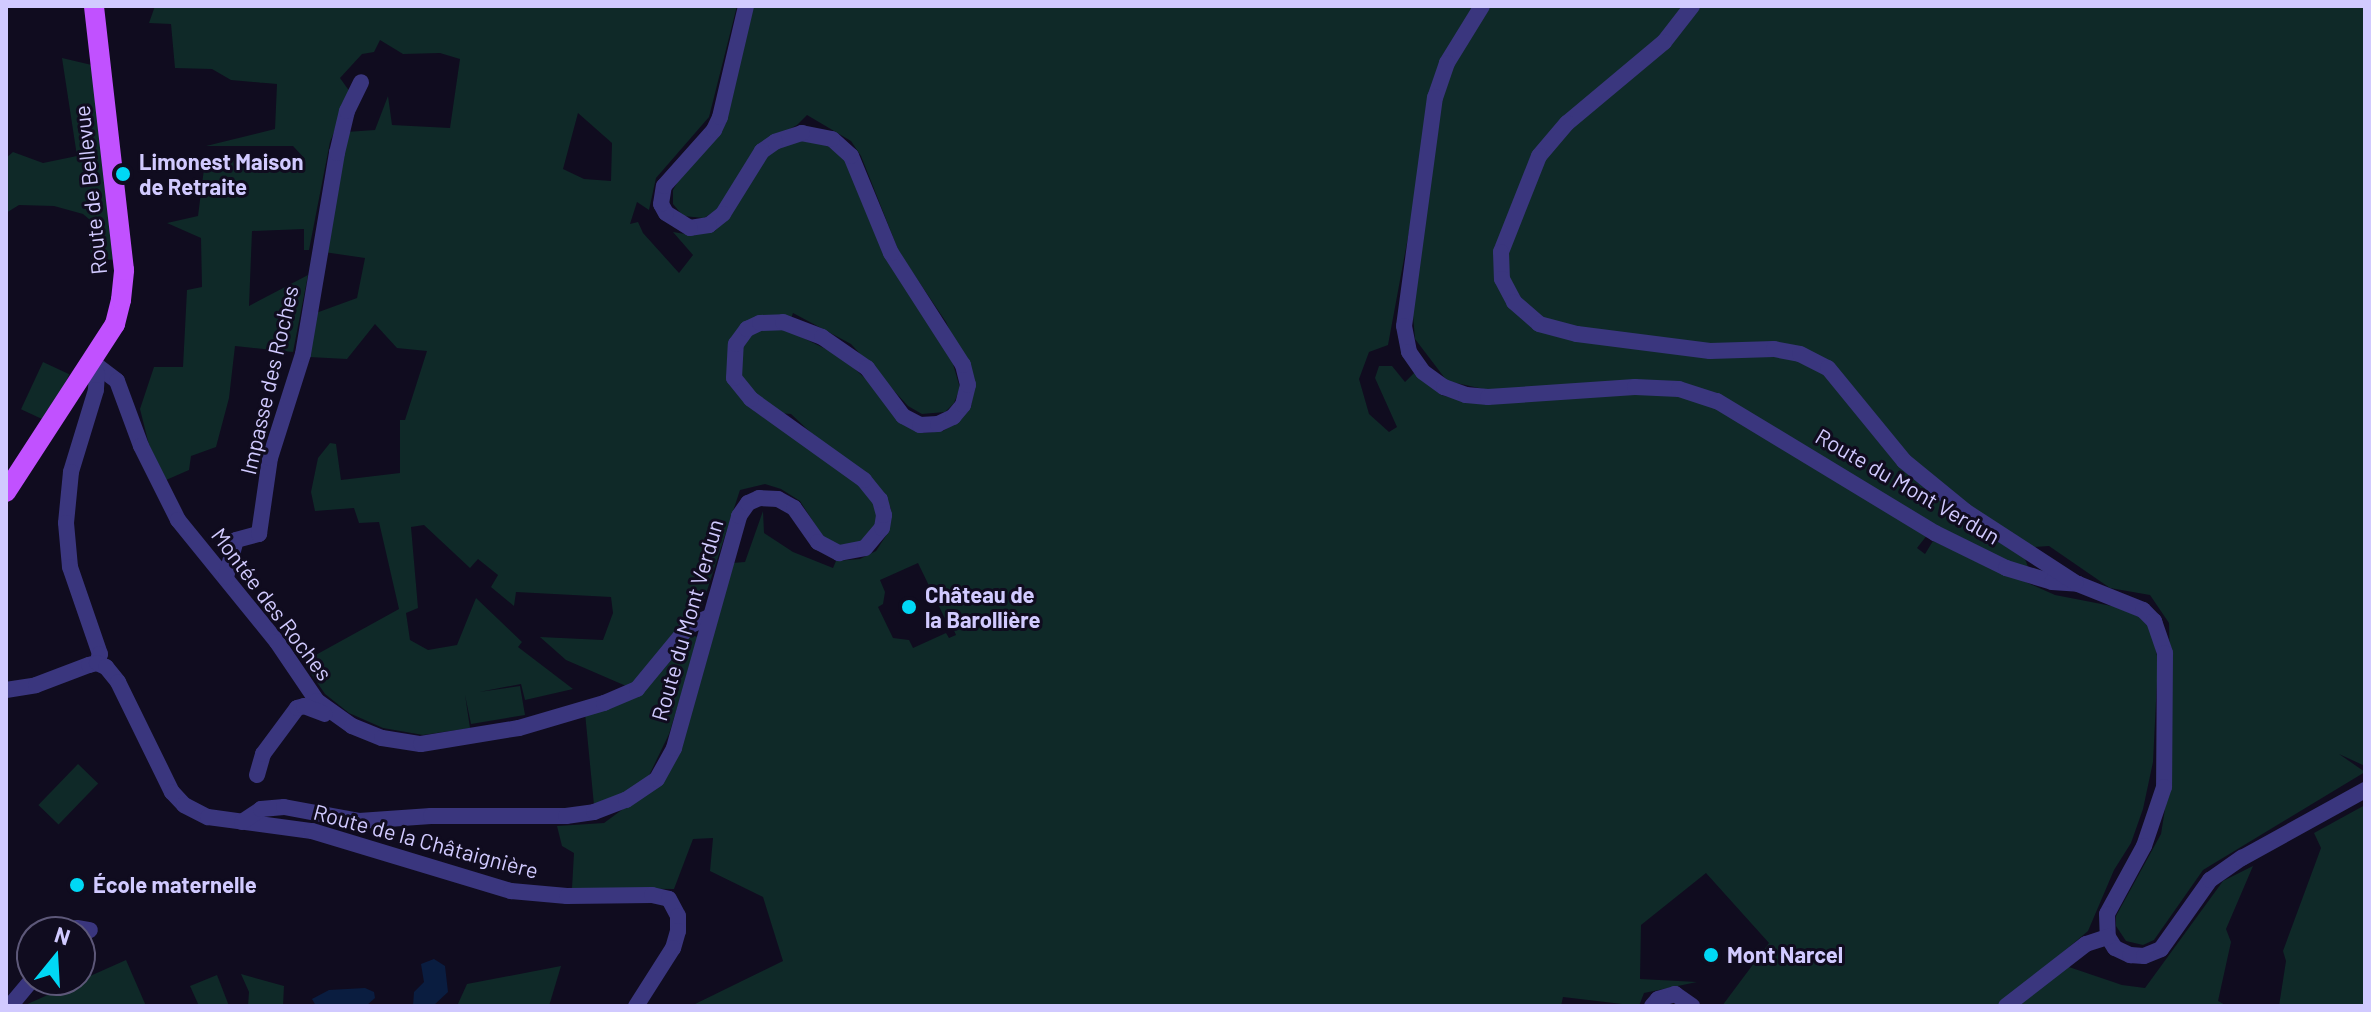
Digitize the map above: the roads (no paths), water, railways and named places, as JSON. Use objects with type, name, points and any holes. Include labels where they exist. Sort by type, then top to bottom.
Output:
[{"type":"main road","name":"Route de Bellevue","points":[[6,492],[115,324],[124,270],[94,6]]},
{"type":"street","name":"Route du Mont Verdun","points":[[242,822],[261,809],[284,807],[359,821],[431,816],[566,816],[594,812],[626,800],[657,779],[674,748],[739,516],[748,503],[759,498],[778,499],[794,508],[818,542],[839,553],[858,552],[875,540],[884,515],[880,500],[864,480],[751,399],[734,378],[736,344],[747,329],[760,323],[783,322],[822,337],[867,368],[903,416],[920,425],[938,424],[953,417],[963,405],[968,385],[963,365],[891,253],[851,156],[832,139],[802,133],[775,142],[755,159],[723,214],[709,225],[690,228],[666,213],[661,204],[664,186],[714,130],[720,117],[746,6]]},
{"type":"street","name":"Route du Mont Verdun","points":[[1482,6],[1447,63],[1435,97],[1404,326],[1409,352],[1423,372],[1444,387],[1466,395],[1488,397],[1635,387],[1679,389],[1717,401],[1935,533],[2006,568],[2052,582],[2078,584],[2143,610],[2154,621],[2165,653],[2164,787],[2144,846],[2107,914],[2108,937]]},
{"type":"street","points":[[1692,6],[1664,42],[1567,123],[1539,156],[1501,252],[1502,279],[1514,302],[1539,324],[1577,334],[1710,351],[1774,349],[1800,354],[1828,368],[1904,461],[1965,511],[2078,584]]},
{"type":"street","name":"Impasse des Roches","points":[[226,577],[236,540],[259,534],[270,458],[303,354],[337,153],[347,111],[361,82]]},
{"type":"street","name":"Montée des Roches","points":[[92,362],[117,381],[141,446],[178,520],[291,661],[317,701],[382,738],[421,744],[519,728],[637,689],[689,626],[709,617]]},
{"type":"street","points":[[92,362],[97,374],[96,390],[71,472],[66,523],[70,567],[100,654],[97,663]]},
{"type":"street","points":[[6,690],[36,685],[97,663]]},
{"type":"street","points":[[97,663],[118,682],[172,792],[184,805],[208,817],[242,822]]},
{"type":"street","points":[[257,775],[263,754],[297,708],[304,706],[322,716],[330,711]]},
{"type":"street","points":[[2006,1006],[2086,944],[2108,937],[2115,948],[2130,955],[2144,956],[2161,949],[2210,880],[2242,858],[2365,790]]},
{"type":"street","name":"Route de la Châtaignière","points":[[242,822],[312,831],[511,891],[567,896],[652,895],[669,899],[678,916],[673,948],[636,1006]]},
{"type":"street","points":[[1652,1006],[1658,999],[1675,994],[1692,1006]]},
{"type":"water","points":[[434,959],[445,966],[448,992],[433,1006],[413,1006],[414,992],[424,982],[421,964]]},
{"type":"water","points":[[365,988],[374,992],[375,998],[366,1006],[316,1006],[312,999],[329,990]]},
{"type":"place","name":"Limonest Maison de Retraite","points":[[123,174]]},
{"type":"place","name":"Château de la Barollière","points":[[909,607]]},
{"type":"place","name":"École maternelle","points":[[77,885]]},
{"type":"place","name":"Mont Narcel","points":[[1711,955]]}]
